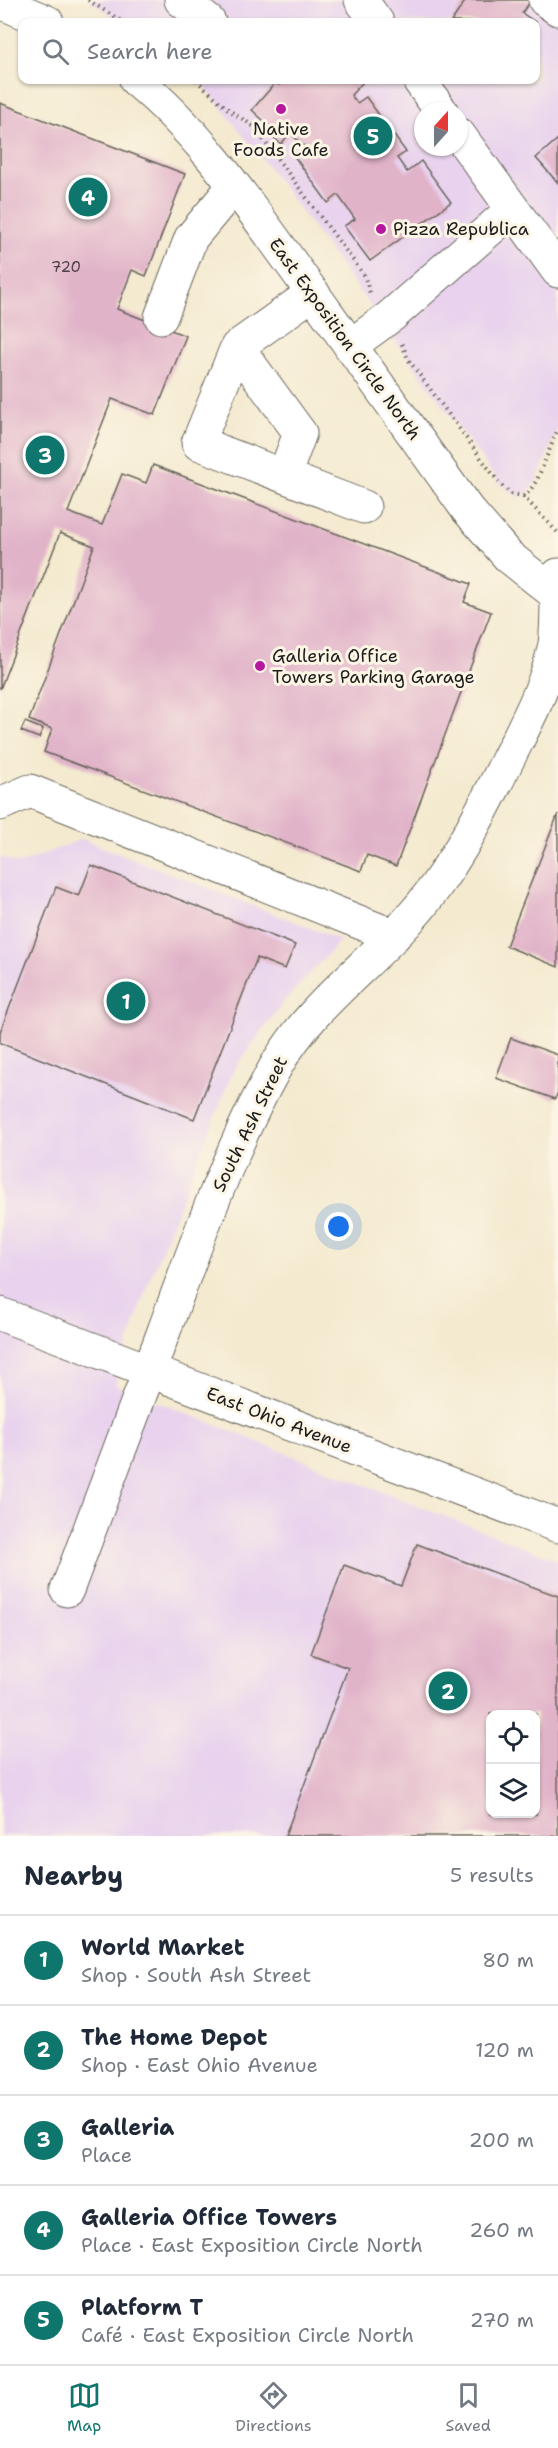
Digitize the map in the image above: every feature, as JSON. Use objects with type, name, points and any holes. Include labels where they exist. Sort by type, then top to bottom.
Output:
[{"type":"street","points":[[181,0],[204,18]]},
{"type":"street","points":[[361,0],[374,18]]},
{"type":"street","points":[[545,0],[558,9]]},
{"type":"street","name":"East Exposition Circle North","points":[[140,84],[184,126],[234,186],[467,509],[508,556],[557,589]]},
{"type":"street","points":[[421,84],[434,102]]},
{"type":"street","points":[[468,147],[558,271]]},
{"type":"street","points":[[161,317],[191,238],[234,186]]},
{"type":"street","points":[[350,346],[387,319],[513,209]]},
{"type":"street","points":[[313,293],[237,347],[198,443],[364,507]]},
{"type":"street","points":[[237,347],[300,433],[284,476]]},
{"type":"street","name":"South Ash Street","points":[[67,1590],[226,1169],[247,1122],[278,1063],[293,1041],[324,1002],[394,936],[436,885],[470,832],[524,729],[551,687],[556,640],[557,589]]},
{"type":"street","points":[[0,804],[30,791],[394,936]]},
{"type":"street","name":"East Ohio Avenue","points":[[0,1314],[558,1527]]},
{"type":"path","points":[[88,0],[117,18]]},
{"type":"path","points":[[200,84],[229,110],[253,126],[364,275],[372,302],[399,335],[408,359],[500,484],[511,494],[523,496],[558,533]]},
{"type":"path","points":[[523,496],[529,492],[537,480],[558,429]]},
{"type":"shaded area","points":[[88,0],[558,0],[558,429],[537,480],[529,492],[517,497],[500,484],[273,173],[201,84],[540,84],[540,18],[117,18]]},
{"type":"shaded area","points":[[82,839],[341,940],[284,1001],[233,1071],[147,1286],[115,1385],[558,1560],[558,1836],[0,1836],[0,857],[20,864]]},
{"type":"building","points":[[466,0],[527,0],[530,2],[522,13],[529,18],[454,18]]},
{"type":"building","points":[[274,84],[361,84],[351,95],[357,103],[366,97],[406,152],[397,158],[407,172],[421,161],[451,202],[370,261],[344,226],[355,219],[338,195],[328,203],[294,156],[306,148],[290,133],[281,144],[273,137],[277,133],[252,110]]},
{"type":"building","name":"Galleria Office Towers Parking Garage","points":[[0,103],[185,174],[146,276],[132,270],[117,309],[186,336],[155,415],[112,399],[68,512],[102,525],[122,474],[146,483],[153,465],[471,584],[464,602],[491,612],[396,866],[367,855],[361,871],[44,752],[52,729],[29,720],[94,546],[60,533],[0,689]]},
{"type":"building","points":[[558,139],[558,183],[536,158]]},
{"type":"building","points":[[25,722],[43,729],[39,738],[21,731]]},
{"type":"building","points":[[558,814],[558,967],[506,946]]},
{"type":"building","points":[[91,865],[295,945],[285,969],[257,958],[194,1119],[0,1043],[0,1032],[56,887],[79,896]]},
{"type":"building","points":[[511,1038],[558,1055],[558,1092],[555,1099],[496,1078]]},
{"type":"building","points":[[417,1544],[558,1596],[558,1836],[285,1836],[348,1668],[311,1654],[344,1565],[401,1586]]},
{"type":"place","name":"Native Foods Cafe","points":[[281,109]]},
{"type":"place","name":"Platform T","points":[[373,136]]},
{"type":"place","name":"Galleria Office Towers","points":[[88,197]]},
{"type":"place","name":"Pizza Republica","points":[[381,229]]},
{"type":"place","name":"Galleria","points":[[45,455]]},
{"type":"place","name":"Galleria Office Towers Parking Garage","points":[[260,666]]},
{"type":"place","name":"World Market","points":[[126,1001]]},
{"type":"place","name":"The Home Depot","points":[[448,1691]]}]
